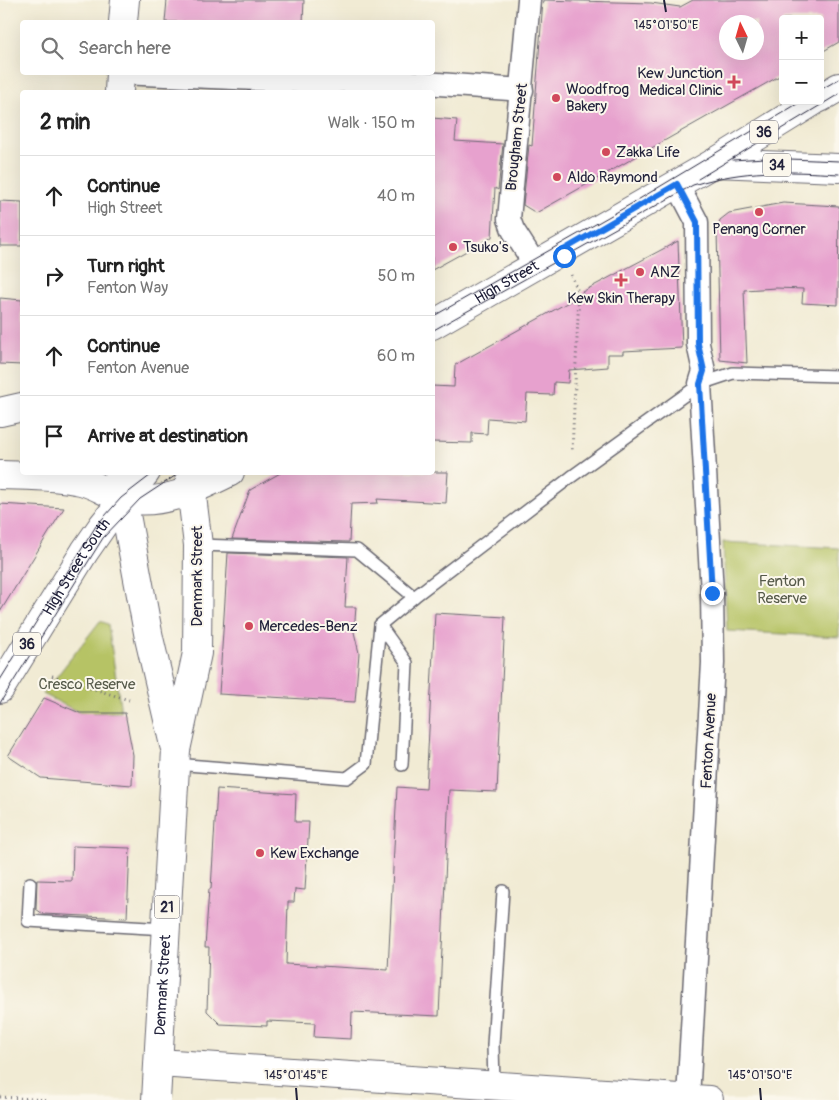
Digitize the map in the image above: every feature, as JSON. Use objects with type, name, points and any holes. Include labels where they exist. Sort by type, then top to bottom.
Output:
[{"type":"main road","points":[[123,20],[125,0]]},
{"type":"main road","points":[[824,96],[839,87]]},
{"type":"main road","name":"High Street","points":[[435,323],[714,163],[808,105]]},
{"type":"main road","name":"34","points":[[714,163],[839,168]]},
{"type":"main road","points":[[0,412],[20,407]]},
{"type":"main road","points":[[0,420],[20,421]]},
{"type":"main road","points":[[0,475],[81,481],[136,482],[161,498],[190,482],[218,475]]},
{"type":"main road","name":"Denmark Street","points":[[136,482],[149,638],[175,757]]},
{"type":"main road","name":"High Street South","points":[[0,689],[82,555],[136,482]]},
{"type":"main road","name":"Denmark Street","points":[[156,1100],[175,757],[197,653],[198,545],[190,482]]},
{"type":"main road","points":[[159,1064],[477,1087],[536,1094],[699,1099]]},
{"type":"street","name":"Brougham Street","points":[[529,0],[509,219],[513,230],[536,266]]},
{"type":"street","points":[[120,79],[321,82],[368,79],[522,90]]},
{"type":"street","name":"Fenton Avenue","points":[[677,184],[697,222],[698,344],[704,371],[700,384],[712,601],[713,663],[699,1099]]},
{"type":"lane","points":[[175,757],[347,778],[366,764],[380,625],[414,597],[571,478],[700,384],[733,373],[839,376]]},
{"type":"lane","points":[[198,545],[357,550],[414,597]]},
{"type":"lane","points":[[380,625],[407,663],[402,765]]},
{"type":"lane","points":[[30,883],[28,921],[166,929]]},
{"type":"lane","points":[[477,1087],[492,1045],[503,891]]},
{"type":"path","points":[[560,252],[579,294],[571,478]]},
{"type":"path","points":[[52,676],[130,700]]},
{"type":"path","points":[[0,1097],[49,1100]]},
{"type":"green space","name":"Fenton Reserve","points":[[723,542],[839,548],[839,637],[727,631]]},
{"type":"green space","name":"Cresco Reserve","points":[[100,621],[108,624],[121,712],[80,713],[43,694]]},
{"type":"building","points":[[167,0],[304,0],[303,20],[165,20]]},
{"type":"building","points":[[543,0],[651,3],[680,7],[693,0],[839,0],[839,42],[824,51],[824,15],[779,15],[779,76],[536,213],[523,205],[529,145],[532,146]]},
{"type":"building","points":[[435,118],[457,120],[455,141],[503,144],[498,190],[495,188],[492,237],[435,268]]},
{"type":"building","points":[[0,201],[20,202],[20,246],[0,246]]},
{"type":"building","points":[[783,203],[839,206],[838,305],[802,303],[803,289],[744,290],[747,363],[720,360],[717,231],[720,220],[729,213]]},
{"type":"building","points":[[678,241],[682,348],[623,351],[623,354],[608,354],[608,367],[569,370],[568,383],[554,382],[553,395],[527,394],[525,421],[488,418],[487,434],[472,433],[472,443],[435,442],[435,386],[454,387],[455,365],[583,294],[582,292]]},
{"type":"building","points":[[0,298],[20,300],[20,365],[0,364]]},
{"type":"building","points":[[435,472],[448,472],[446,503],[377,499],[378,503],[351,504],[349,542],[232,539],[250,490],[277,475],[435,475]]},
{"type":"building","points":[[0,504],[64,508],[0,612]]},
{"type":"building","points":[[228,553],[348,557],[345,607],[356,607],[354,632],[359,653],[355,702],[219,694]]},
{"type":"building","points":[[435,613],[505,617],[497,792],[449,790],[439,1016],[352,1012],[351,1039],[314,1037],[315,1023],[267,1021],[267,1026],[220,1024],[207,1011],[209,947],[205,947],[209,889],[211,889],[217,789],[296,794],[295,822],[309,822],[305,890],[295,889],[294,902],[288,902],[286,964],[388,970],[397,787],[426,789]]},
{"type":"building","points":[[44,698],[80,713],[125,713],[133,755],[132,785],[41,778],[8,756]]},
{"type":"building","points":[[73,846],[130,848],[127,918],[43,914],[36,909],[37,880],[72,881]]},
{"type":"tram line","points":[[824,88],[839,79]]},
{"type":"tram line","points":[[698,179],[839,94]]},
{"type":"tram line","points":[[435,315],[631,204],[795,105]]},
{"type":"tram line","points":[[733,160],[765,158],[839,161]]},
{"type":"tram line","points":[[435,329],[693,185],[730,176],[765,172],[839,174]]},
{"type":"tram line","points":[[0,680],[96,526],[121,498],[151,475]]},
{"type":"tram line","points":[[0,703],[103,538],[140,499],[176,475]]},
{"type":"place","name":"Kew Junction Medical Clinic","points":[[734,82]]},
{"type":"place","name":"Woodfrog Bakery","points":[[556,98]]},
{"type":"place","name":"Zakka Life","points":[[606,152]]},
{"type":"place","name":"Aldo Raymond","points":[[557,177]]},
{"type":"place","name":"Penang Corner","points":[[759,212]]},
{"type":"place","name":"Tsuko's","points":[[453,247]]},
{"type":"place","name":"ANZ","points":[[640,272]]},
{"type":"place","name":"Kew Skin Therapy","points":[[621,280]]},
{"type":"place","name":"Mercedes-Benz","points":[[249,626]]},
{"type":"place","name":"Kew Exchange","points":[[260,853]]},
{"type":"route","points":[[564,256],[560,252],[677,184],[697,222],[698,344],[704,371],[700,384],[712,593]]}]
